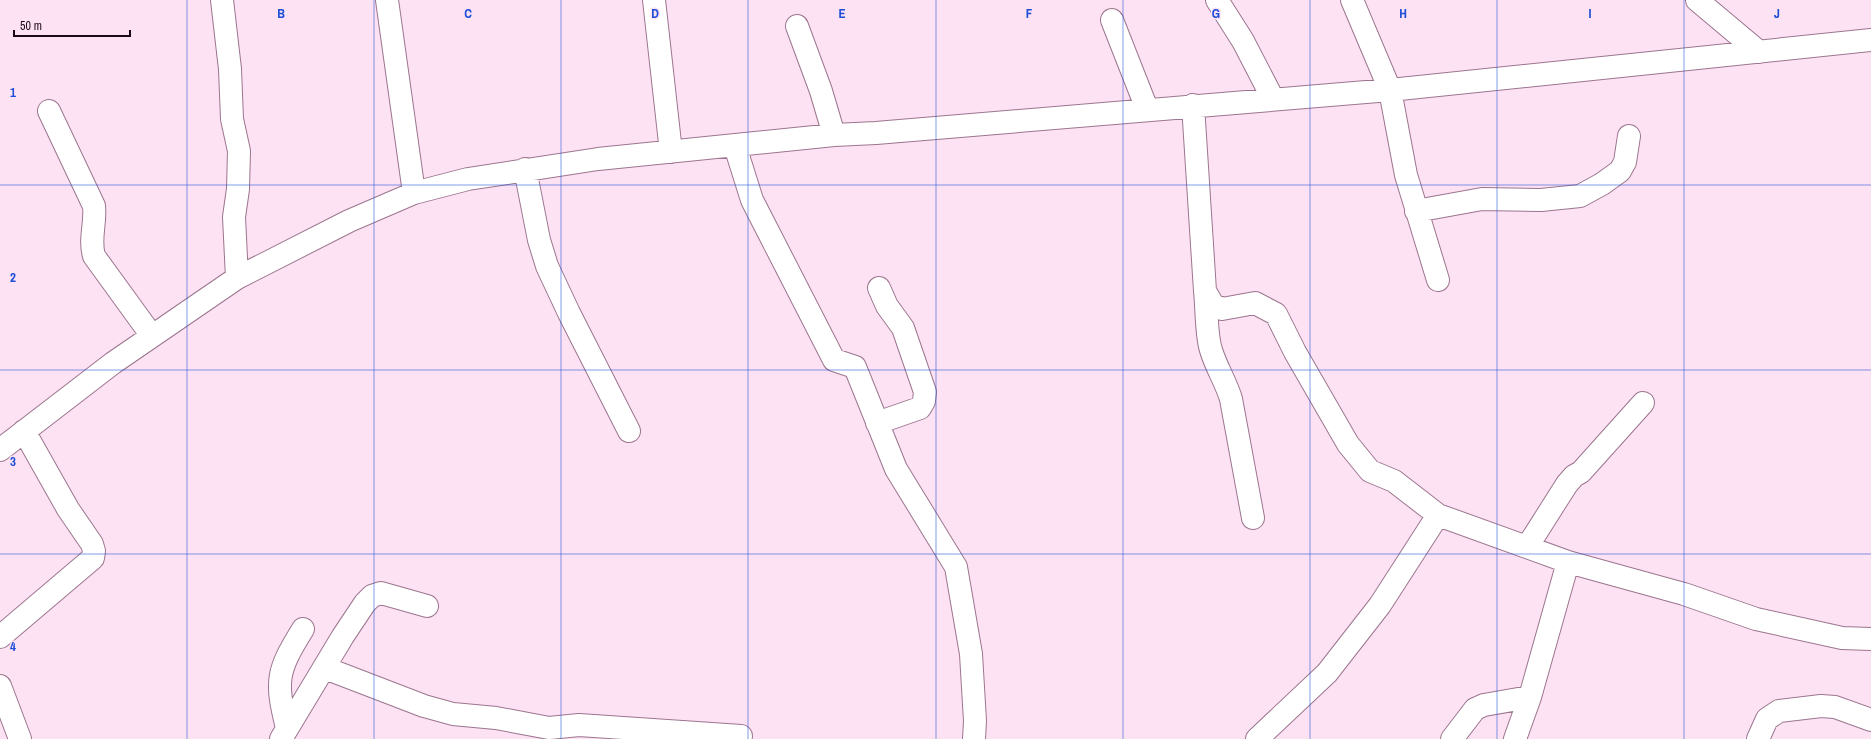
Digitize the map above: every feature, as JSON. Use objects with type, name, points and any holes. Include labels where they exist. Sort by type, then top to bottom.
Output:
[{"type":"street","points":[[222,0],[230,69],[232,119],[239,151],[238,189],[234,216],[237,278]]},
{"type":"street","points":[[387,0],[414,193]]},
{"type":"street","points":[[654,0],[672,152]]},
{"type":"street","points":[[1217,0],[1243,41],[1273,99]]},
{"type":"street","points":[[1352,0],[1390,90],[1406,175],[1438,280]]},
{"type":"street","points":[[1697,0],[1759,52]]},
{"type":"street","points":[[1112,20],[1147,109]]},
{"type":"street","points":[[797,26],[821,91],[834,135]]},
{"type":"street","points":[[0,450],[113,363],[237,278],[349,221],[414,193],[468,179],[525,169],[598,159],[834,135],[876,133],[1193,105],[1390,90],[1871,40]]},
{"type":"street","points":[[1193,105],[1210,348],[1231,399],[1253,518]]},
{"type":"street","points":[[49,111],[94,206],[95,215],[91,246],[94,256],[152,336]]},
{"type":"street","points":[[1416,211],[1482,200],[1541,200],[1580,196],[1602,184],[1620,171],[1625,162],[1629,136]]},
{"type":"street","points":[[735,146],[752,200],[834,360],[855,367],[896,469],[956,567],[971,654],[975,721],[974,739]]},
{"type":"street","points":[[525,169],[539,240],[547,266],[629,431]]},
{"type":"street","points":[[877,423],[920,408],[924,401],[925,392],[903,328],[887,306],[879,288]]},
{"type":"street","points":[[1205,292],[1213,305],[1222,309],[1255,303],[1276,314],[1295,352],[1352,449],[1370,471],[1394,481],[1438,515],[1568,562],[1684,594],[1756,619],[1842,638],[1871,639]]},
{"type":"street","points":[[1527,547],[1567,484],[1574,476],[1581,472],[1643,403]]},
{"type":"street","points":[[0,637],[93,558],[94,551],[92,544],[68,509],[24,431]]},
{"type":"street","points":[[1257,739],[1327,673],[1380,605],[1438,515]]},
{"type":"street","points":[[1515,739],[1530,697],[1568,562]]},
{"type":"street","points":[[284,734],[343,636],[365,603],[372,596],[382,593],[427,606]]},
{"type":"street","points":[[284,734],[279,683],[282,668],[303,628]]},
{"type":"street","points":[[325,668],[424,706],[453,714],[496,718],[550,734],[579,725],[741,736]]},
{"type":"street","points":[[0,686],[20,739]]},
{"type":"street","points":[[1452,739],[1475,709],[1484,705],[1530,697]]},
{"type":"street","points":[[1758,739],[1767,719],[1779,711],[1821,706],[1835,707],[1871,720]]}]
